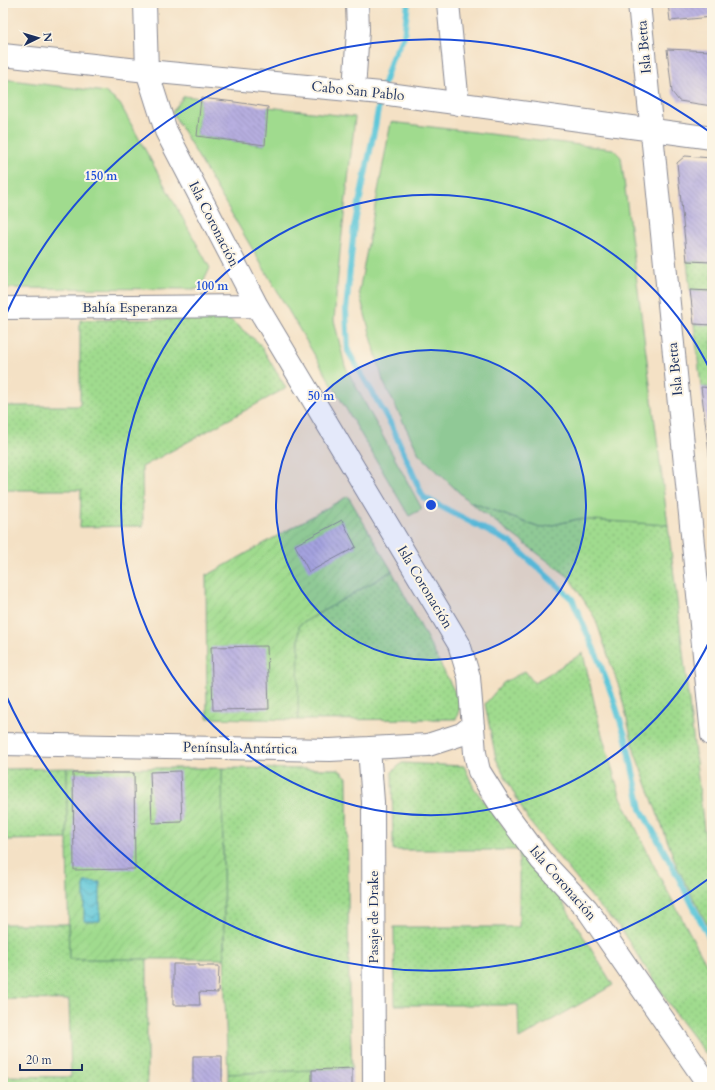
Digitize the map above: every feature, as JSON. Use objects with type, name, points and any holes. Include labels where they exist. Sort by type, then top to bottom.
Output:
[{"type":"street","name":"Isla Coronación","points":[[145,3],[147,71],[166,131],[257,306],[459,644],[469,677],[475,753],[479,771],[500,806],[541,860],[587,908],[710,1087]]},
{"type":"street","points":[[354,90],[358,30],[357,3]]},
{"type":"street","points":[[448,3],[458,104]]},
{"type":"street","name":"Isla Betta","points":[[639,3],[712,735]]},
{"type":"street","name":"Cabo San Pablo","points":[[3,55],[147,71],[381,93],[712,138]]},
{"type":"street","name":"Bahía Esperanza","points":[[3,308],[257,306]]},
{"type":"street","name":"Península Antártica","points":[[3,744],[330,750],[428,745],[462,734],[473,725]]},
{"type":"street","name":"Pasaje de Drake","points":[[369,748],[373,802],[374,1087]]},
{"type":"green space","points":[[3,79],[105,92],[120,104],[210,268],[200,289],[3,288]]},
{"type":"green space","points":[[184,96],[201,98],[197,136],[264,145],[268,107],[355,117],[334,320],[345,366],[422,509],[409,516],[172,112]]},
{"type":"green space","points":[[391,122],[613,149],[621,157],[668,525],[578,519],[540,528],[468,501],[419,454],[383,381],[359,292]]},
{"type":"green space","points":[[687,261],[712,262],[712,291],[690,290]]},
{"type":"green space","points":[[229,319],[259,343],[286,388],[142,467],[143,526],[80,527],[81,490],[3,490],[3,406],[80,406],[80,320]]},
{"type":"green space","points":[[694,324],[712,325],[712,388],[701,387]]},
{"type":"green space","points":[[348,496],[392,571],[299,625],[298,720],[207,718],[206,574],[208,575]]},
{"type":"green space","points":[[468,501],[540,528],[578,519],[668,525],[708,863],[712,881],[712,934],[677,867],[635,753],[620,690],[595,618],[569,577]]},
{"type":"green space","points":[[392,571],[461,704],[456,719],[298,720],[299,625]]},
{"type":"green space","points":[[583,653],[600,728],[620,795],[656,870],[712,972],[712,1062],[677,1016],[620,928],[599,906],[528,820],[496,759],[485,704],[503,683],[525,671],[534,683]]},
{"type":"green space","points":[[402,763],[464,766],[474,788],[561,900],[613,985],[519,1039],[518,1005],[395,1005],[394,927],[519,927],[519,850],[393,850],[392,772]]},
{"type":"green space","points":[[67,768],[67,839],[3,840],[3,769]]},
{"type":"green space","points":[[67,768],[222,768],[224,959],[69,959]]},
{"type":"green space","points":[[222,768],[338,769],[347,777],[349,999],[352,1068],[228,1074],[225,1001]]},
{"type":"green space","points":[[3,924],[68,924],[69,959],[147,959],[147,1087],[3,1087],[3,1076],[71,1077],[69,1000],[3,999]]},
{"type":"green space","points":[[312,1070],[312,1087],[228,1087],[228,1074]]},
{"type":"water","points":[[84,882],[100,882],[100,921],[84,921]]},
{"type":"building","points":[[668,3],[712,3],[712,17],[670,21]]},
{"type":"building","points":[[667,49],[712,51],[712,106],[679,101],[672,92]]},
{"type":"building","points":[[201,98],[268,107],[265,145],[197,136]]},
{"type":"building","points":[[685,156],[712,158],[712,262],[687,261],[677,163]]},
{"type":"building","points":[[690,290],[712,291],[712,325],[694,324]]},
{"type":"building","points":[[701,387],[712,388],[712,470],[711,470]]},
{"type":"building","points":[[342,520],[356,547],[309,572],[295,545]]},
{"type":"building","points":[[267,646],[269,709],[213,710],[211,647]]},
{"type":"building","points":[[180,771],[182,822],[152,823],[150,772]]},
{"type":"building","points":[[73,773],[134,773],[135,869],[74,870]]},
{"type":"building","points":[[173,964],[219,966],[218,993],[199,992],[200,1005],[173,1005]]},
{"type":"building","points":[[193,1056],[222,1056],[222,1087],[193,1087]]},
{"type":"building","points":[[352,1068],[352,1087],[312,1087],[312,1070]]},
{"type":"waterway","points":[[408,3],[404,36],[392,58],[381,93],[354,227],[346,310],[348,351],[392,426],[423,497],[511,543],[572,599],[599,661],[613,698],[626,739],[641,809],[712,943]]}]
